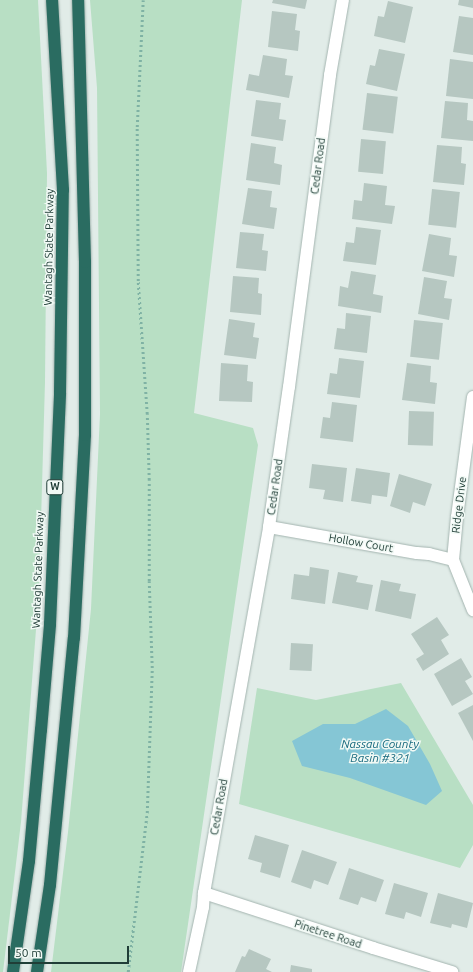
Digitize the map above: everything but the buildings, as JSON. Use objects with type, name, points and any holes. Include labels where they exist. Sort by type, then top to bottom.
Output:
[{"type":"highway","name":"Wantagh State Parkway","points":[[13,972],[29,860],[50,624],[60,393],[63,190],[52,0]]},
{"type":"highway","points":[[37,972],[50,885],[74,638],[84,435],[85,262],[78,0]]},
{"type":"street","name":"Cedar Road","points":[[189,972],[203,907],[204,893],[269,527],[329,83],[343,0]]},
{"type":"street","name":"Ridge Drive","points":[[473,397],[457,517],[453,560],[473,610]]},
{"type":"street","name":"Hollow Court","points":[[269,527],[409,552],[430,554],[453,560]]},
{"type":"street","name":"Pinetree Road","points":[[204,893],[452,972]]},
{"type":"path","points":[[128,972],[147,813],[152,668],[149,581],[147,421],[138,281],[137,126],[143,0]]},
{"type":"green space","points":[[0,0],[38,0],[47,173],[45,382],[39,591],[21,822],[3,972],[0,972]]},
{"type":"green space","points":[[90,0],[242,0],[194,413],[253,428],[258,445],[181,972],[51,972],[68,832],[91,609],[100,414],[97,88]]},
{"type":"green space","points":[[401,683],[473,805],[473,845],[460,868],[239,804],[257,688],[316,700]]},
{"type":"water","name":"Nassau County Basin #321","points":[[386,709],[408,726],[430,764],[442,791],[426,805],[350,778],[302,766],[292,741],[323,724],[355,724]]}]
